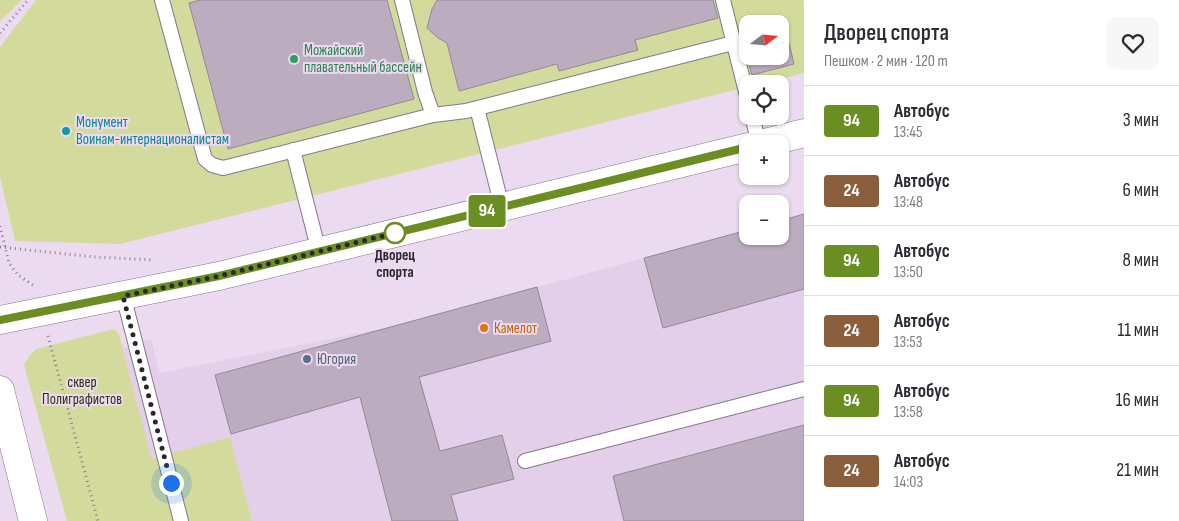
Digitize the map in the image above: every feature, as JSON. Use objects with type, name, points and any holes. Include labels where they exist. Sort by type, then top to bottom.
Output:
[{"type":"street","points":[[789,137],[804,133]]},
{"type":"street","points":[[0,320],[219,276],[739,149]]},
{"type":"street","points":[[0,390],[32,521]]},
{"type":"lane","points":[[162,0],[205,159],[212,165],[223,168],[432,115],[466,111],[733,43]]},
{"type":"lane","points":[[402,0],[432,115]]},
{"type":"lane","points":[[723,0],[741,75]]},
{"type":"lane","points":[[476,108],[502,207]]},
{"type":"lane","points":[[293,150],[319,252]]},
{"type":"lane","points":[[123,296],[180,521]]},
{"type":"lane","points":[[525,461],[804,390]]},
{"type":"path","points":[[0,33],[28,0]]},
{"type":"path","points":[[0,226],[9,263],[18,275],[35,286]]},
{"type":"path","points":[[48,333],[98,521]]},
{"type":"shaded area","points":[[804,214],[804,521],[111,521],[129,378],[122,348],[151,339],[160,373],[390,327],[739,232],[739,245],[789,245],[789,218]]},
{"type":"green space","points":[[0,0],[22,0],[0,21]]},
{"type":"green space","points":[[36,0],[803,0],[804,4],[804,73],[789,77],[789,75],[739,75],[739,89],[120,244],[15,241],[0,177],[0,47]]},
{"type":"green space","name":"сквер Полиграфистов","points":[[114,329],[119,334],[152,459],[230,437],[252,521],[67,521],[24,365],[36,349]]},
{"type":"building","points":[[200,0],[387,0],[414,99],[228,149],[189,3]]},
{"type":"building","points":[[437,0],[713,0],[718,18],[635,40],[638,50],[559,71],[557,64],[459,91],[447,43],[427,28],[432,9]]},
{"type":"building","points":[[789,43],[794,64],[752,75],[749,65],[789,65]]},
{"type":"building","points":[[804,214],[804,289],[663,328],[644,258],[739,232],[739,245],[789,245],[789,218]]},
{"type":"building","points":[[537,287],[551,341],[419,377],[440,451],[502,435],[514,479],[451,495],[458,521],[392,521],[360,397],[231,434],[215,375]]},
{"type":"building","points":[[804,425],[804,521],[624,521],[613,476]]},
{"type":"bus line","name":"94","points":[[0,320],[219,276],[739,149]]},
{"type":"place","name":"Можайский плавательный бассейн","points":[[294,59]]},
{"type":"place","name":"Монумент Воинам-интернационалистам","points":[[66,131]]},
{"type":"place","name":"Дворец спорта","points":[[395,233]]},
{"type":"place","name":"Камелот","points":[[484,328]]},
{"type":"place","name":"Югория","points":[[307,359]]},
{"type":"route","points":[[171,483],[123,296],[219,276],[395,233]]}]
